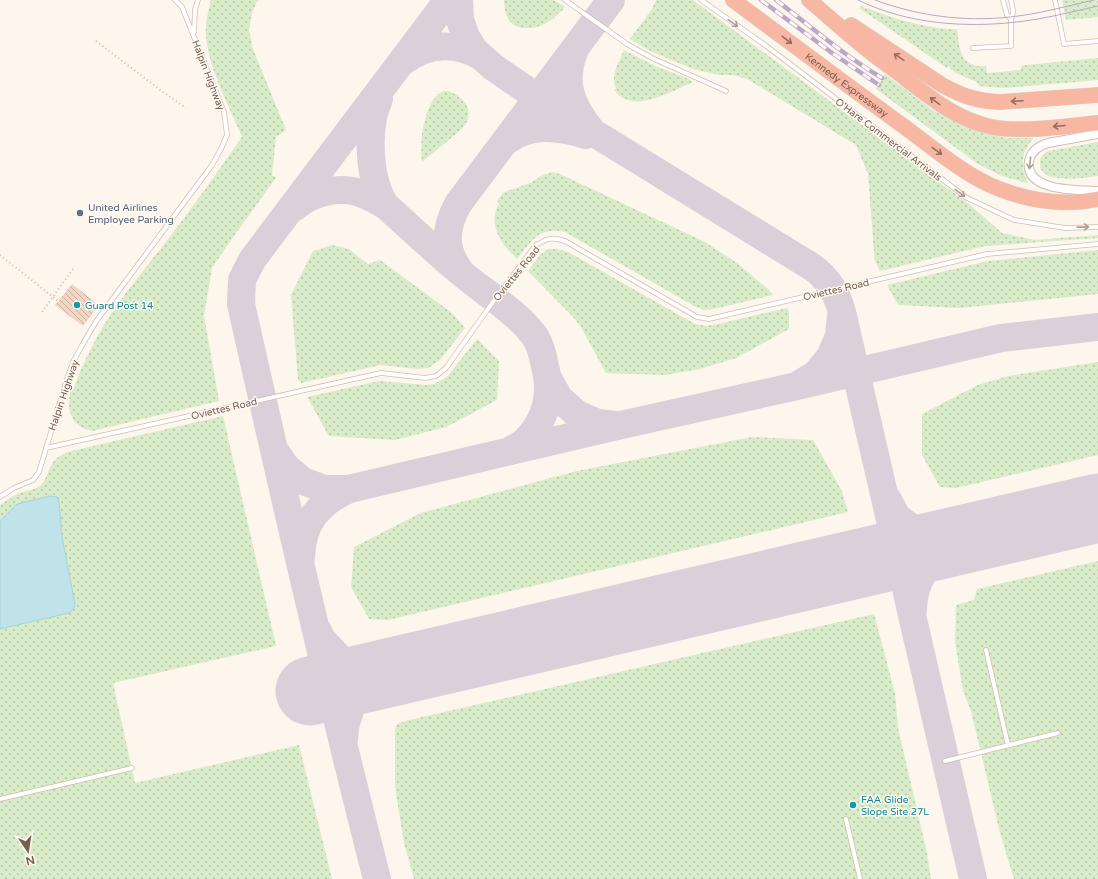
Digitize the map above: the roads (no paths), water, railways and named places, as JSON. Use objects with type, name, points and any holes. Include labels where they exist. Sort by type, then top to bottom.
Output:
[{"type":"highway","name":"Kennedy Expressway","points":[[733,0],[857,93],[971,175],[995,188],[1017,196],[1043,201],[1068,202],[1098,199]]},
{"type":"highway","points":[[809,0],[875,56],[939,104],[962,117],[992,127],[1022,129],[1098,123]]},
{"type":"highway","points":[[814,0],[942,85],[956,93],[970,98],[1000,102],[1098,95]]},
{"type":"street","points":[[1098,134],[1040,145],[1031,155],[1029,165],[1029,170],[1032,176],[1045,185],[1065,189],[1098,191]]},
{"type":"lane","name":"Halpin Highway","points":[[0,497],[14,488],[33,480],[39,472],[71,367],[84,342],[97,320],[212,165],[227,136],[224,112],[194,34],[182,7],[175,0]]},
{"type":"lane","points":[[194,34],[195,10],[198,0]]},
{"type":"lane","points":[[565,0],[627,44],[652,58],[726,91]]},
{"type":"lane","name":"O'Hare Commercial Arrivals","points":[[701,0],[765,45],[967,198],[1014,220],[1065,228],[1098,226]]},
{"type":"lane","points":[[1003,0],[1007,15],[1011,19]]},
{"type":"lane","points":[[973,48],[1011,46],[1011,19],[1014,16],[1014,13],[1011,0]]},
{"type":"lane","points":[[1055,0],[1064,44],[1098,41]]},
{"type":"lane","name":"Oviettes Road","points":[[46,448],[381,373],[425,378],[436,376],[446,368],[495,299],[536,245],[546,239],[555,238],[565,241],[697,317],[709,319],[987,254],[1098,244]]},
{"type":"lane","points":[[986,650],[1008,745]]},
{"type":"lane","points":[[945,761],[1058,733]]},
{"type":"lane","points":[[0,799],[132,768]]},
{"type":"lane","points":[[846,820],[860,879]]},
{"type":"water","points":[[50,496],[57,497],[59,502],[62,536],[75,604],[74,609],[69,613],[0,629],[0,521],[17,504]]},
{"type":"tram line","points":[[858,0],[877,8],[916,19],[956,24],[997,24],[1017,22],[1098,6]]},
{"type":"tram line","points":[[875,0],[891,6],[924,14],[976,19],[1021,16],[1094,0]]},
{"type":"railway","points":[[761,0],[832,53],[879,85]]},
{"type":"railway","points":[[776,0],[841,51],[882,78]]},
{"type":"place","name":"United Airlines Employee Parking","points":[[80,213]]},
{"type":"place","name":"Guard Post 14","points":[[77,305]]},
{"type":"place","name":"FAA Glide Slope Site 27L","points":[[853,805]]}]
